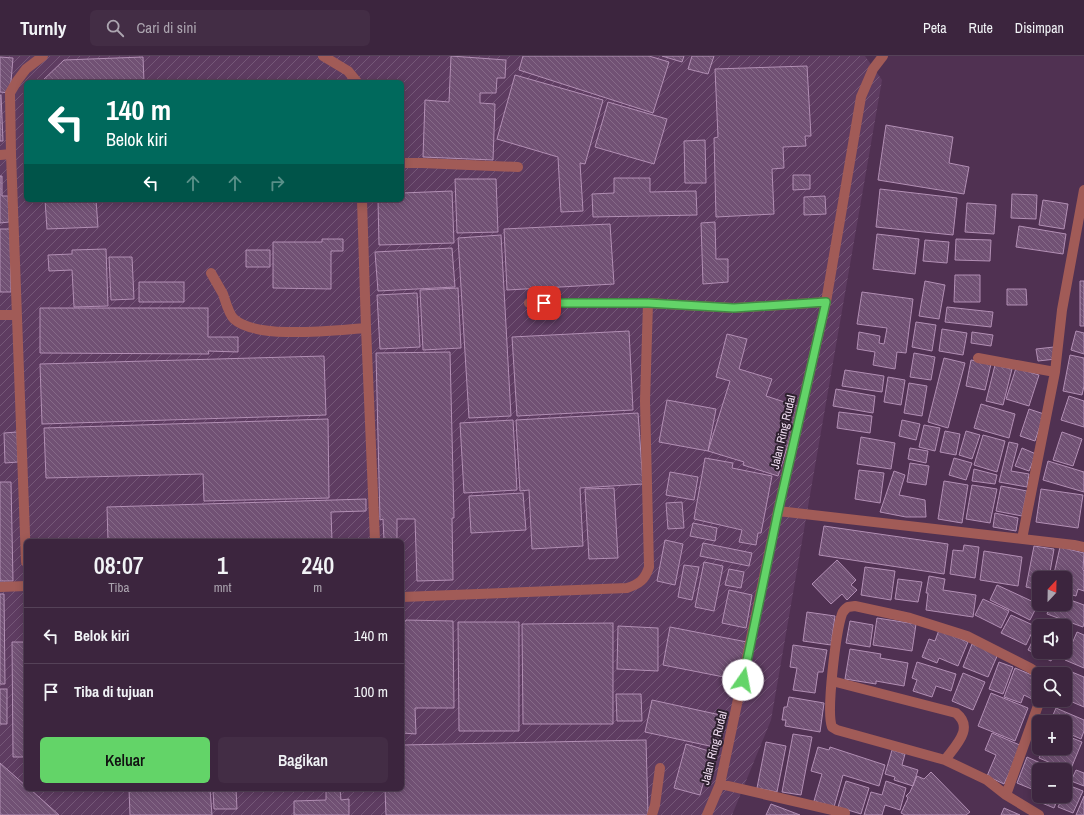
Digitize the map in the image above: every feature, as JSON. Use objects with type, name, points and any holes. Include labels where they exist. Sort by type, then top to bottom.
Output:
[{"type":"street","points":[[25,539],[10,93],[26,69],[43,56]]},
{"type":"street","points":[[323,56],[348,71],[355,80]]},
{"type":"street","name":"Jalan Ring Rudal","points":[[708,815],[720,784],[778,512],[826,302],[861,97],[873,69],[883,56]]},
{"type":"street","points":[[0,155],[11,154]]},
{"type":"street","points":[[404,163],[518,167]]},
{"type":"street","points":[[1022,539],[1055,372],[1062,310],[1084,190]]},
{"type":"street","points":[[362,202],[375,539]]},
{"type":"street","points":[[211,273],[222,293],[232,319],[248,327],[254,329],[298,333],[366,328]]},
{"type":"street","points":[[529,303],[648,303],[734,308],[826,302]]},
{"type":"street","points":[[404,597],[627,588],[642,582],[647,575],[649,567],[645,401],[648,303]]},
{"type":"street","points":[[0,315],[17,315]]},
{"type":"street","points":[[978,358],[1055,372]]},
{"type":"street","points":[[778,512],[1084,547]]},
{"type":"street","points":[[0,587],[24,586]]},
{"type":"street","points":[[1032,670],[1018,661],[967,636],[910,618],[855,606],[848,607],[842,614],[838,632],[829,713],[832,727],[847,734],[945,760],[987,780],[1006,795],[1039,815]]},
{"type":"street","points":[[832,681],[956,713],[961,717],[964,724],[964,734],[945,760]]},
{"type":"street","points":[[1006,795],[1037,707]]},
{"type":"street","points":[[652,815],[655,806],[660,768]]},
{"type":"street","points":[[720,784],[845,813]]},
{"type":"shaded area","points":[[0,56],[865,56],[882,80],[771,720],[732,815],[0,815]]},
{"type":"building","points":[[451,56],[506,60],[505,78],[497,78],[496,93],[480,93],[480,103],[495,104],[493,160],[423,157],[425,100],[449,102]]},
{"type":"building","points":[[523,56],[649,56],[669,62],[653,113],[519,70]]},
{"type":"building","points":[[662,56],[684,56],[682,62]]},
{"type":"building","points":[[692,56],[714,56],[708,74],[688,69]]},
{"type":"building","points":[[0,57],[13,58],[10,93],[0,92]]},
{"type":"building","points":[[143,57],[144,80],[43,80],[64,60]]},
{"type":"building","points":[[807,66],[811,136],[805,136],[806,146],[783,147],[784,168],[772,169],[774,214],[716,217],[714,138],[718,137],[715,69]]},
{"type":"building","points":[[515,75],[603,100],[585,164],[580,163],[583,211],[561,212],[558,157],[497,139]]},
{"type":"building","points":[[1,95],[3,141],[0,141]]},
{"type":"building","points":[[608,102],[667,119],[654,164],[595,147]]},
{"type":"building","points":[[886,125],[953,137],[949,163],[969,167],[964,194],[878,180]]},
{"type":"building","points":[[705,140],[706,183],[685,183],[684,141]]},
{"type":"building","points":[[793,175],[810,175],[810,189],[793,190]]},
{"type":"building","points":[[0,176],[2,176],[2,196],[8,196],[9,222],[0,223]]},
{"type":"building","points":[[614,178],[650,178],[650,192],[696,191],[697,215],[593,217],[592,194],[614,193]]},
{"type":"building","points":[[455,179],[496,179],[498,232],[457,233]]},
{"type":"building","points":[[880,189],[957,198],[953,235],[876,227]]},
{"type":"building","points":[[452,191],[454,243],[379,245],[378,202],[404,202],[404,193]]},
{"type":"building","points":[[1012,194],[1037,195],[1036,219],[1011,218]]},
{"type":"building","points":[[825,196],[826,214],[804,215],[804,197]]},
{"type":"building","points":[[1043,200],[1068,204],[1064,229],[1039,225]]},
{"type":"building","points":[[45,202],[96,202],[98,227],[47,229]]},
{"type":"building","points":[[967,203],[996,205],[994,234],[965,232]]},
{"type":"building","points":[[715,222],[716,259],[728,259],[728,282],[703,284],[701,223]]},
{"type":"building","points":[[610,224],[614,284],[507,290],[504,229]]},
{"type":"building","points":[[1019,226],[1066,234],[1063,254],[1016,247]]},
{"type":"building","points":[[0,229],[10,229],[11,292],[0,292]]},
{"type":"building","points":[[877,234],[919,239],[915,274],[873,269]]},
{"type":"building","points":[[501,235],[511,416],[469,418],[458,238]]},
{"type":"building","points":[[322,239],[343,239],[343,251],[331,251],[331,289],[273,288],[273,242],[322,242]]},
{"type":"building","points":[[956,239],[991,240],[990,261],[955,260]]},
{"type":"building","points":[[925,240],[949,242],[947,263],[923,261]]},
{"type":"building","points":[[452,248],[455,287],[378,291],[375,252]]},
{"type":"building","points":[[106,249],[108,306],[74,307],[72,270],[49,271],[48,255],[72,254],[72,250]]},
{"type":"building","points":[[246,250],[270,250],[270,267],[246,267]]},
{"type":"building","points":[[109,257],[132,257],[134,299],[111,300]]},
{"type":"building","points":[[955,275],[980,275],[980,302],[954,302]]},
{"type":"building","points":[[925,281],[945,285],[939,319],[919,316]]},
{"type":"building","points":[[1080,281],[1084,281],[1084,326],[1080,326]]},
{"type":"building","points":[[139,282],[184,282],[184,302],[139,302]]},
{"type":"building","points":[[458,288],[461,348],[423,350],[420,290]]},
{"type":"building","points":[[1007,289],[1026,289],[1027,305],[1007,305]]},
{"type":"building","points":[[862,292],[913,299],[906,353],[897,352],[895,369],[873,365],[875,352],[857,349],[859,332],[880,336],[879,343],[884,344],[887,328],[857,324]]},
{"type":"building","points":[[417,293],[420,347],[380,349],[377,295]]},
{"type":"building","points":[[947,307],[993,312],[991,327],[945,322]]},
{"type":"building","points":[[40,308],[208,308],[208,337],[238,337],[238,352],[208,351],[209,354],[40,353]]},
{"type":"building","points":[[916,322],[936,325],[932,351],[912,347]]},
{"type":"building","points":[[942,329],[967,333],[963,355],[939,351]]},
{"type":"building","points":[[629,331],[633,410],[517,416],[512,337]]},
{"type":"building","points":[[1076,331],[1084,333],[1084,354],[1071,350]]},
{"type":"building","points":[[972,332],[993,335],[991,346],[971,343]]},
{"type":"building","points":[[727,334],[747,339],[739,369],[772,379],[766,396],[800,407],[778,476],[743,465],[744,462],[708,451],[730,381],[716,377]]},
{"type":"building","points":[[1054,347],[1056,359],[1038,361],[1036,349]]},
{"type":"building","points":[[450,352],[454,518],[452,518],[453,580],[417,581],[415,519],[397,519],[397,539],[384,539],[383,519],[380,520],[376,353]]},
{"type":"building","points":[[914,353],[935,357],[931,380],[910,377]]},
{"type":"building","points":[[1070,355],[1084,358],[1084,386],[1082,395],[1063,391]]},
{"type":"building","points":[[324,356],[326,415],[42,424],[40,364]]},
{"type":"building","points":[[944,358],[965,363],[948,428],[928,422]]},
{"type":"building","points":[[971,360],[991,364],[985,390],[966,386]]},
{"type":"building","points":[[995,365],[1012,369],[1003,405],[986,401]]},
{"type":"building","points":[[1016,368],[1039,375],[1029,406],[1006,399]]},
{"type":"building","points":[[845,370],[884,376],[882,392],[842,386]]},
{"type":"building","points":[[888,377],[905,380],[901,405],[884,402]]},
{"type":"building","points":[[909,383],[927,386],[922,416],[904,413]]},
{"type":"building","points":[[836,389],[875,396],[873,413],[833,406]]},
{"type":"building","points":[[1069,396],[1084,401],[1084,427],[1061,420]]},
{"type":"building","points":[[667,400],[716,409],[708,451],[659,442]]},
{"type":"building","points":[[981,404],[1015,414],[1009,438],[974,428]]},
{"type":"building","points":[[1029,409],[1044,414],[1035,441],[1020,436]]},
{"type":"building","points":[[839,412],[872,416],[870,433],[837,428]]},
{"type":"building","points":[[638,413],[643,484],[580,488],[583,546],[532,549],[529,490],[520,491],[516,420]]},
{"type":"building","points":[[328,419],[329,498],[204,501],[203,474],[46,478],[44,428]]},
{"type":"building","points":[[513,420],[517,490],[464,493],[460,423]]},
{"type":"building","points":[[902,420],[920,424],[916,440],[899,436]]},
{"type":"building","points":[[924,425],[940,428],[935,451],[919,447]]},
{"type":"building","points":[[945,431],[960,434],[956,455],[940,452]]},
{"type":"building","points":[[966,431],[980,435],[972,459],[959,455]]},
{"type":"building","points":[[17,432],[18,462],[5,463],[4,433]]},
{"type":"building","points":[[1062,432],[1082,439],[1073,466],[1053,460]]},
{"type":"building","points":[[983,435],[1005,441],[997,472],[974,465]]},
{"type":"building","points":[[861,437],[895,443],[891,469],[857,464]]},
{"type":"building","points":[[1009,442],[1018,444],[1011,471],[1029,474],[1027,487],[999,482]]},
{"type":"building","points":[[910,448],[928,451],[926,463],[908,459]]},
{"type":"building","points":[[1022,448],[1036,454],[1029,471],[1015,466]]},
{"type":"building","points":[[705,458],[733,463],[732,468],[772,476],[761,533],[758,533],[756,545],[739,542],[742,530],[694,519]]},
{"type":"building","points":[[954,458],[972,463],[966,480],[949,475]]},
{"type":"building","points":[[1048,461],[1084,472],[1084,492],[1043,480]]},
{"type":"building","points":[[910,463],[929,466],[926,485],[907,482]]},
{"type":"building","points":[[974,469],[997,475],[995,484],[972,481]]},
{"type":"building","points":[[859,470],[884,473],[880,503],[855,499]]},
{"type":"building","points":[[894,471],[905,475],[899,495],[925,500],[926,517],[906,517],[880,512]]},
{"type":"building","points":[[670,472],[698,477],[694,500],[666,495]]},
{"type":"building","points":[[944,481],[968,485],[962,523],[938,519]]},
{"type":"building","points":[[0,482],[11,482],[13,581],[0,581]]},
{"type":"building","points":[[972,485],[997,489],[990,523],[966,519]]},
{"type":"building","points":[[1001,486],[1027,491],[1022,516],[996,511]]},
{"type":"building","points":[[614,488],[618,558],[589,559],[585,489]]},
{"type":"building","points":[[1041,489],[1083,495],[1078,528],[1036,522]]},
{"type":"building","points":[[523,493],[526,530],[471,533],[469,496]]},
{"type":"building","points":[[366,499],[366,511],[331,512],[332,539],[108,539],[107,507]]},
{"type":"building","points":[[682,502],[684,528],[668,529],[666,503]]},
{"type":"building","points":[[995,513],[1018,518],[1016,531],[993,527]]},
{"type":"building","points":[[693,523],[717,528],[715,541],[690,536]]},
{"type":"building","points":[[824,526],[948,544],[944,574],[819,555]]},
{"type":"building","points":[[665,540],[683,544],[675,585],[657,581]]},
{"type":"building","points":[[703,543],[752,553],[749,566],[700,556]]},
{"type":"building","points":[[964,545],[979,547],[975,578],[950,574],[953,550],[963,551]]},
{"type":"building","points":[[1034,546],[1054,549],[1050,571],[1032,571],[1032,588],[1026,587]]},
{"type":"building","points":[[1060,547],[1084,553],[1084,591],[1078,589],[1076,596],[1072,595],[1072,571],[1055,571]]},
{"type":"building","points":[[984,551],[1022,557],[1018,586],[980,580]]},
{"type":"building","points":[[837,560],[856,580],[851,585],[857,590],[847,600],[842,594],[831,604],[812,584]]},
{"type":"building","points":[[704,562],[723,566],[714,611],[695,607]]},
{"type":"building","points":[[684,565],[699,567],[692,600],[678,597]]},
{"type":"building","points":[[865,567],[895,571],[891,600],[861,595]]},
{"type":"building","points":[[729,569],[744,572],[741,588],[725,585]]},
{"type":"building","points":[[929,576],[945,579],[943,590],[976,595],[973,617],[926,610],[928,593],[926,593]]},
{"type":"building","points":[[898,579],[922,582],[918,602],[895,599]]},
{"type":"building","points":[[997,585],[1032,601],[1032,611],[1034,611],[1030,620],[990,600]]},
{"type":"building","points":[[729,590],[752,595],[746,628],[722,623]]},
{"type":"building","points":[[0,594],[4,594],[5,684],[0,684]]},
{"type":"building","points":[[983,599],[1009,611],[1001,628],[975,615]]},
{"type":"building","points":[[1072,601],[1084,605],[1083,627],[1072,623],[1072,619],[1061,619],[1047,614],[1048,611],[1072,611]]},
{"type":"building","points":[[807,612],[835,616],[831,645],[803,641]]},
{"type":"building","points":[[1011,615],[1032,625],[1032,632],[1026,645],[1001,633]]},
{"type":"building","points":[[877,618],[916,624],[912,651],[873,645]]},
{"type":"building","points":[[453,621],[454,708],[415,708],[416,734],[404,733],[404,622]]},
{"type":"building","points":[[850,621],[873,625],[870,647],[846,643]]},
{"type":"building","points":[[458,622],[519,622],[519,731],[459,731]]},
{"type":"building","points":[[613,623],[613,724],[523,724],[522,624]]},
{"type":"building","points":[[618,626],[658,628],[658,671],[617,669]]},
{"type":"building","points":[[670,627],[747,642],[739,680],[663,665]]},
{"type":"building","points":[[939,630],[968,642],[958,666],[939,658],[937,663],[922,657],[929,639],[935,641]]},
{"type":"building","points":[[1077,632],[1084,635],[1084,668],[1065,660],[1072,659],[1072,644]]},
{"type":"building","points":[[12,642],[24,642],[24,757],[13,757]]},
{"type":"building","points":[[1032,642],[1032,652],[1028,650]]},
{"type":"building","points":[[972,644],[998,654],[988,677],[963,667]]},
{"type":"building","points":[[793,645],[827,650],[823,672],[818,672],[815,693],[793,690],[797,668],[790,667]]},
{"type":"building","points":[[850,649],[881,654],[880,658],[908,663],[904,686],[876,681],[876,684],[845,679]]},
{"type":"building","points":[[917,662],[956,674],[951,691],[936,686],[932,697],[913,691],[917,680],[912,678]]},
{"type":"building","points":[[999,662],[1013,667],[1003,694],[989,689]]},
{"type":"building","points":[[1015,668],[1032,675],[1032,699],[1024,695],[1021,703],[1004,697]]},
{"type":"building","points":[[1072,672],[1084,677],[1084,707],[1072,702]]},
{"type":"building","points":[[963,673],[985,682],[973,710],[952,701]]},
{"type":"building","points":[[0,689],[7,689],[7,724],[0,724]]},
{"type":"building","points":[[991,693],[1028,708],[1015,741],[978,726]]},
{"type":"building","points":[[616,694],[641,694],[642,721],[617,721]]},
{"type":"building","points":[[789,697],[824,703],[820,732],[785,726],[786,720],[782,720],[784,707],[787,707]]},
{"type":"building","points":[[652,700],[725,716],[719,748],[645,732]]},
{"type":"building","points":[[1056,708],[1084,720],[1084,731],[1081,739],[1072,735],[1072,715],[1053,715]]},
{"type":"building","points":[[992,733],[1022,746],[1004,784],[987,776],[996,755],[985,750]]},
{"type":"building","points":[[793,734],[812,737],[801,795],[782,792]]},
{"type":"building","points":[[1072,738],[1082,742],[1072,766],[1072,763],[1051,763],[1039,758],[1040,755],[1072,755]]},
{"type":"building","points":[[646,740],[648,815],[386,815],[385,791],[404,791],[404,745]]},
{"type":"building","points":[[766,742],[786,746],[777,792],[757,788]]},
{"type":"building","points":[[686,744],[712,752],[700,795],[674,788]]},
{"type":"building","points":[[818,747],[829,750],[830,747],[885,765],[879,786],[843,775],[834,807],[814,801],[822,774],[811,771]]},
{"type":"building","points":[[892,750],[905,754],[902,765],[918,770],[913,786],[894,780],[895,777],[885,774]]},
{"type":"building","points":[[1027,757],[1040,763],[1032,763],[1032,789],[1017,783]]},
{"type":"building","points":[[0,763],[24,784],[24,791],[32,791],[59,815],[0,815]]},
{"type":"building","points":[[1076,770],[1084,773],[1084,786],[1072,781]]},
{"type":"building","points":[[931,772],[970,812],[966,815],[905,815],[901,813],[908,798],[906,796],[910,792],[917,776],[924,779]]},
{"type":"building","points":[[846,781],[869,788],[861,814],[838,807]]},
{"type":"building","points":[[886,781],[906,788],[900,810],[885,805],[882,815],[864,815],[871,792],[882,795]]},
{"type":"building","points":[[1072,787],[1083,791],[1073,813],[1058,807],[1060,803],[1072,803]]},
{"type":"building","points":[[129,791],[210,791],[212,815],[130,815]]},
{"type":"building","points":[[213,791],[236,791],[237,809],[214,809]]},
{"type":"building","points":[[326,791],[340,791],[341,800],[349,799],[349,815],[294,815],[294,801],[326,800]]},
{"type":"building","points":[[1084,796],[1084,815],[1076,815]]},
{"type":"building","points":[[1042,803],[1056,803],[1054,808]]},
{"type":"building","points":[[771,804],[800,815],[766,815]]},
{"type":"building","points":[[1004,808],[1020,815],[1001,815]]},
{"type":"route","points":[[544,303],[648,303],[734,308],[826,302],[778,512],[743,680]]}]
